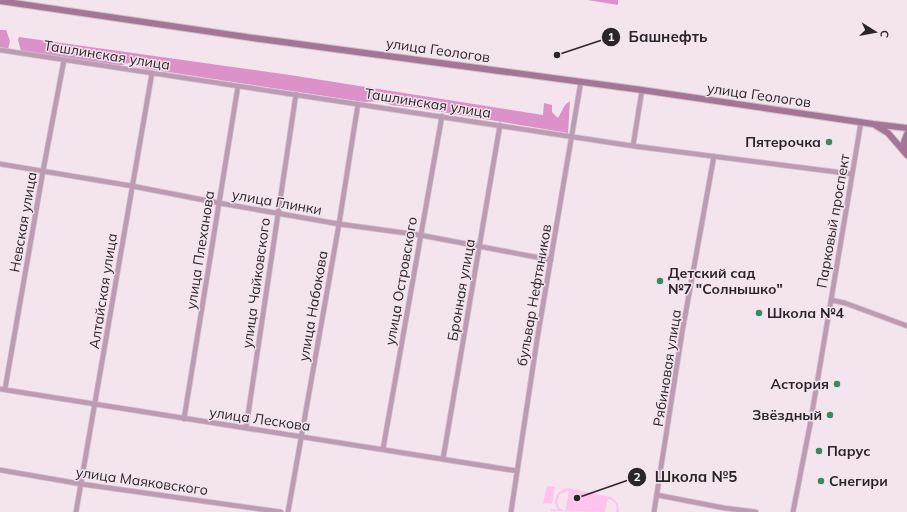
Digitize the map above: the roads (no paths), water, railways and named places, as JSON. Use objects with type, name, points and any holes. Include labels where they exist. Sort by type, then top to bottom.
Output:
[{"type":"main road","name":"улица Геологов","points":[[0,1],[253,38],[581,81],[907,128]]},
{"type":"main road","points":[[874,124],[888,134],[906,154]]},
{"type":"main road","points":[[906,154],[904,142],[907,134]]},
{"type":"street","name":"Ташлинская улица","points":[[0,50],[633,146],[852,174]]},
{"type":"street","name":"Невская улица","points":[[2,389],[64,60]]},
{"type":"street","name":"Алтайская улица","points":[[76,512],[96,404],[110,313],[152,73]]},
{"type":"street","name":"бульвар Нефтяников","points":[[510,512],[537,340],[581,81]]},
{"type":"street","name":"улица Плеханова","points":[[184,419],[238,86]]},
{"type":"street","points":[[633,146],[642,90]]},
{"type":"street","name":"улица Чайковского","points":[[246,428],[296,94]]},
{"type":"street","name":"улица Набокова","points":[[288,512],[339,224],[358,104]]},
{"type":"street","name":"улица Островского","points":[[383,449],[442,116]]},
{"type":"street","name":"Парковый проспект","points":[[793,512],[861,122]]},
{"type":"street","name":"Бронная улица","points":[[443,459],[500,125]]},
{"type":"street","name":"Рябиновая улица","points":[[654,512],[682,333],[714,156]]},
{"type":"street","name":"улица Глинки","points":[[0,164],[132,186],[339,224],[420,235],[551,260]]},
{"type":"street","points":[[831,300],[845,303],[907,326]]},
{"type":"street","name":"улица Лескова","points":[[2,389],[517,471]]},
{"type":"street","name":"улица Маяковского","points":[[0,470],[81,484],[281,512]]},
{"type":"street","points":[[657,495],[724,508],[756,512]]},
{"type":"place","name":"Башнефть","points":[[557,55]]},
{"type":"place","name":"Пятерочка","points":[[829,142]]},
{"type":"place","name":"Детский сад №7 \"Солнышко\"","points":[[660,281]]},
{"type":"place","name":"Школа №4","points":[[759,313]]},
{"type":"place","name":"Астория","points":[[837,384]]},
{"type":"place","name":"Звёздный","points":[[830,415]]},
{"type":"place","name":"Парус","points":[[819,451]]},
{"type":"place","name":"Снегири","points":[[821,481]]},
{"type":"place","name":"Школа №5","points":[[577,498]]}]
